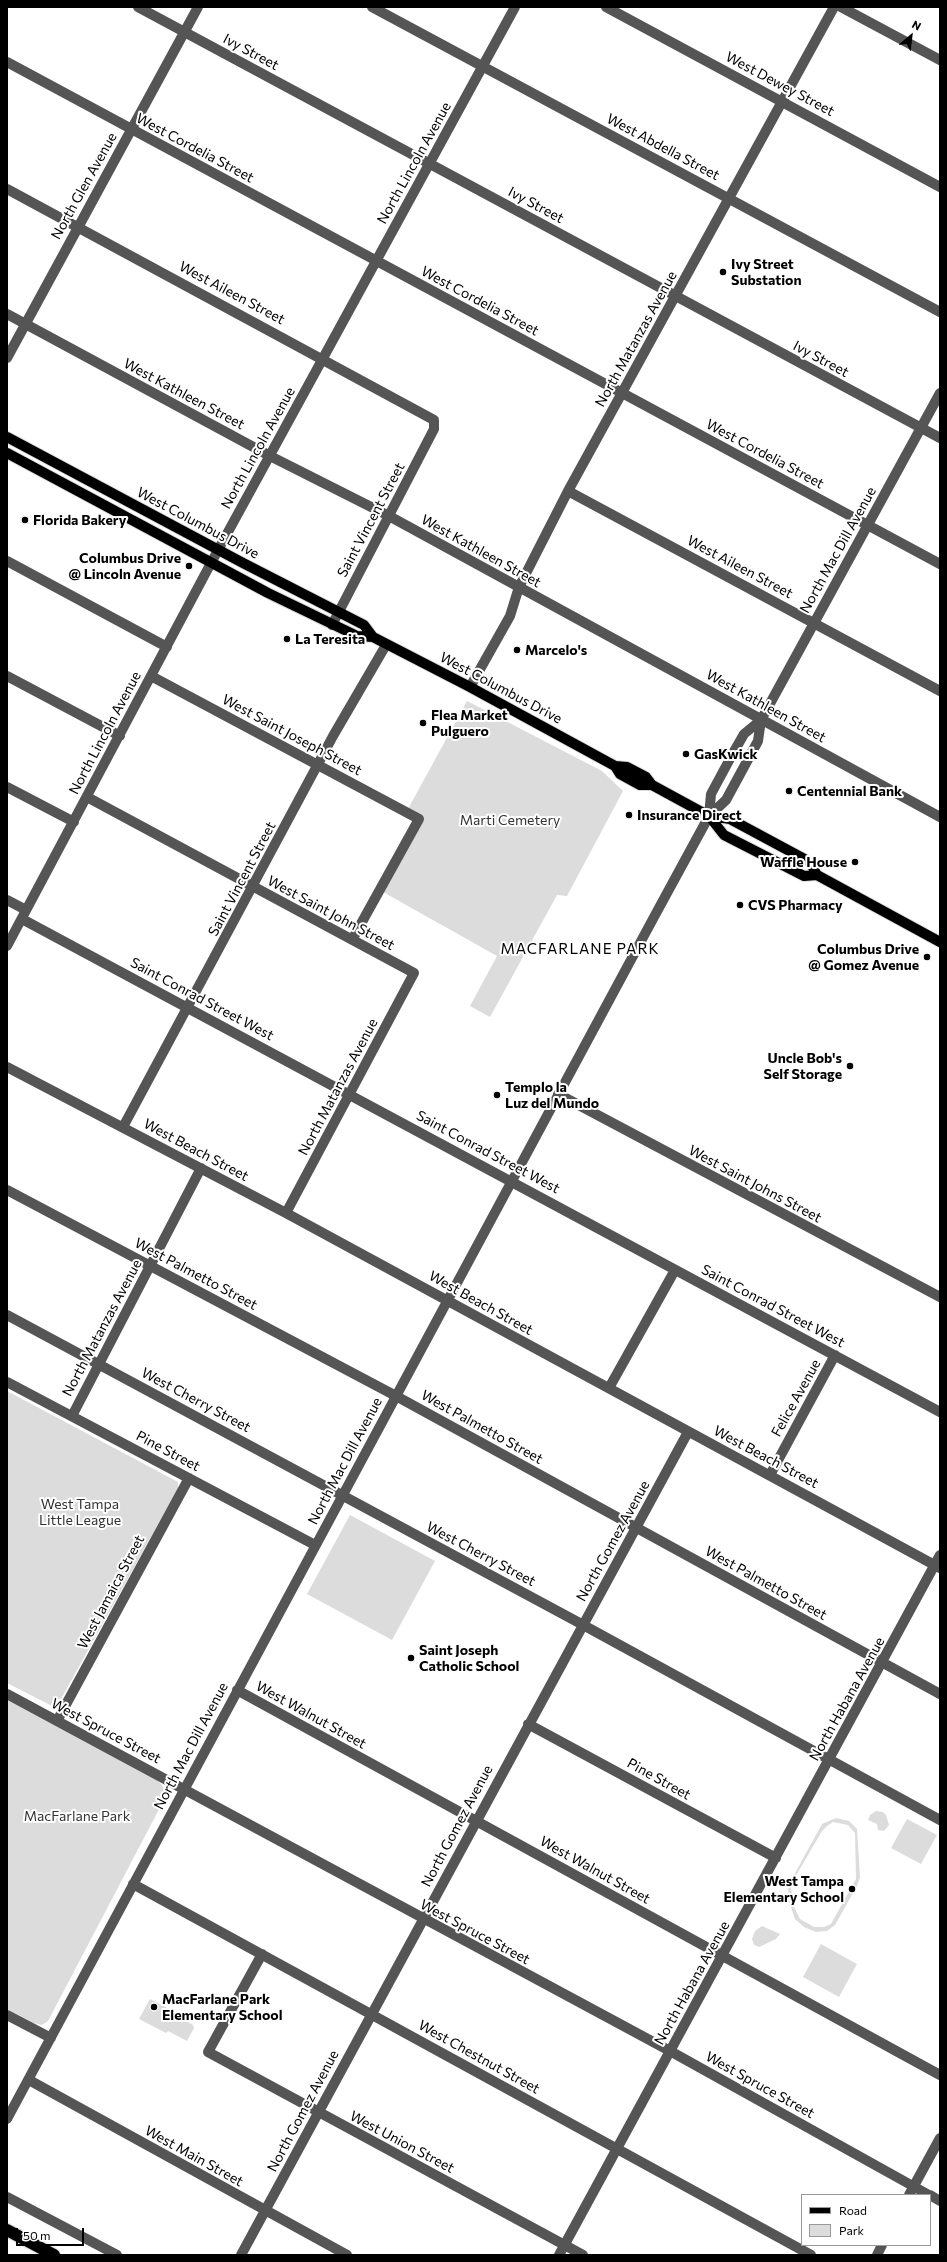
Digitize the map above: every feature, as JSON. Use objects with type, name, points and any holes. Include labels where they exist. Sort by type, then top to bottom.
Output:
[{"type":"highway","points":[[7,2230],[54,2255]]},
{"type":"main road","name":"West Columbus Drive","points":[[7,437],[218,550],[364,624],[373,637]]},
{"type":"main road","name":"West Columbus Drive","points":[[7,453],[211,563],[332,625],[357,636],[373,637],[470,687],[615,766],[628,767],[646,777],[652,785],[709,816],[730,819],[810,862],[817,875]]},
{"type":"main road","name":"West Columbus Drive","points":[[709,816],[724,835],[804,876],[817,875],[940,942]]},
{"type":"street","name":"Ivy Street","points":[[138,7],[940,438]]},
{"type":"street","name":"North Glen Avenue","points":[[7,358],[198,7]]},
{"type":"street","name":"West Abdella Street","points":[[372,7],[940,312]]},
{"type":"street","name":"North Lincoln Avenue","points":[[7,946],[218,550],[515,7]]},
{"type":"street","name":"West Dewey Street","points":[[606,7],[940,187]]},
{"type":"street","name":"North Matanzas Avenue","points":[[470,687],[510,616],[518,587],[568,491],[834,7]]},
{"type":"street","points":[[841,7],[940,60]]},
{"type":"street","name":"West Cordelia Street","points":[[7,62],[940,564]]},
{"type":"street","name":"West Aileen Street","points":[[7,189],[323,358],[434,420],[434,429]]},
{"type":"street","name":"West Kathleen Street","points":[[7,314],[270,456],[389,516],[761,720],[940,816]]},
{"type":"street","name":"North Mac Dill Avenue","points":[[7,2120],[315,1545],[709,816],[726,800],[758,742],[761,720],[940,393]]},
{"type":"street","name":"Saint Vincent Street","points":[[332,625],[434,429]]},
{"type":"street","name":"West Aileen Street","points":[[568,491],[940,691]]},
{"type":"street","points":[[7,561],[167,647]]},
{"type":"street","name":"Saint Vincent Street","points":[[123,1127],[318,766],[386,644]]},
{"type":"street","points":[[7,676],[120,736]]},
{"type":"street","name":"West Saint Joseph Street","points":[[152,676],[419,819],[352,940]]},
{"type":"street","name":"North Mac Dill Avenue","points":[[709,816],[711,794],[718,781],[744,734],[761,720]]},
{"type":"street","points":[[7,787],[74,822]]},
{"type":"street","name":"West Saint John Street","points":[[87,797],[414,973]]},
{"type":"street","name":"Saint Conrad Street West","points":[[7,900],[24,915],[188,1008],[351,1094],[940,1412]]},
{"type":"street","name":"North Matanzas Avenue","points":[[286,1214],[414,973]]},
{"type":"street","name":"West Beach Street","points":[[7,1067],[201,1168],[937,1566]]},
{"type":"street","name":"West Saint Johns Street","points":[[558,1094],[940,1297]]},
{"type":"street","name":"North Matanzas Avenue","points":[[72,1416],[201,1168]]},
{"type":"street","name":"West Palmetto Street","points":[[7,1190],[396,1396],[940,1694]]},
{"type":"street","points":[[609,1388],[675,1270]]},
{"type":"street","name":"West Cherry Street","points":[[7,1315],[583,1625],[940,1820]]},
{"type":"street","name":"Felice Avenue","points":[[770,1475],[835,1355]]},
{"type":"street","name":"Pine Street","points":[[7,1382],[315,1545]]},
{"type":"street","name":"North Gomez Avenue","points":[[241,2255],[528,1724],[688,1432]]},
{"type":"street","name":"West Jamaica Street","points":[[57,1721],[189,1478]]},
{"type":"street","name":"North Habana Avenue","points":[[559,2255],[937,1566],[940,1555]]},
{"type":"street","name":"West Walnut Street","points":[[237,1690],[940,2075]]},
{"type":"street","name":"West Spruce Street","points":[[7,1694],[423,1920],[670,2051],[911,2191],[925,2194]]},
{"type":"street","name":"Pine Street","points":[[528,1724],[776,1858]]},
{"type":"street","name":"West Chestnut Street","points":[[133,1884],[812,2255]]},
{"type":"street","name":"West Union Street","points":[[262,1954],[208,2052],[318,2113],[583,2255]]},
{"type":"street","points":[[7,2015],[51,2038]]},
{"type":"street","name":"West Main Street","points":[[28,2080],[347,2255]]},
{"type":"street","points":[[911,2191],[940,2138]]},
{"type":"street","name":"West Spruce Street","points":[[931,2196],[940,2201]]},
{"type":"street","points":[[7,2197],[117,2255]]},
{"type":"street","points":[[877,2255],[882,2246]]},
{"type":"green space","name":"Marti Cemetery","points":[[467,701],[602,771],[623,791],[567,896],[557,895],[490,1017],[470,1006],[497,956],[383,892],[423,818],[408,809]]},
{"type":"green space","name":"West Tampa Little League","points":[[7,1391],[178,1482],[178,1488],[56,1708],[7,1683]]},
{"type":"green space","points":[[350,1515],[435,1561],[392,1640],[307,1594]]},
{"type":"green space","name":"MacFarlane Park","points":[[7,1700],[155,1778],[162,1785],[166,1796],[48,2021],[42,2025],[34,2023],[7,2009]]},
{"type":"green space","points":[[876,1811],[883,1812],[886,1815],[889,1825],[884,1831],[878,1830],[877,1824],[868,1820],[870,1815]]},
{"type":"green space","points":[[836,1818],[849,1821],[857,1829],[860,1877],[857,1886],[835,1925],[827,1931],[816,1932],[804,1927],[795,1919],[789,1901],[788,1886],[822,1824]],"holes":[[[833,1822],[848,1825],[855,1833],[856,1879],[831,1924],[824,1927],[814,1927],[800,1919],[794,1907],[791,1888],[794,1879],[822,1831]]]},
{"type":"green space","points":[[907,1819],[937,1835],[921,1864],[891,1848]]},
{"type":"green space","points":[[762,1926],[780,1934],[776,1939],[759,1947],[754,1945],[752,1939],[755,1931]]},
{"type":"green space","points":[[821,1944],[857,1964],[839,1997],[803,1977]]},
{"type":"green space","points":[[150,1999],[177,2013],[176,2016],[193,2025],[194,2028],[187,2041],[168,2031],[166,2033],[139,2019]]},
{"type":"place","name":"Ivy Street Substation","points":[[723,272]]},
{"type":"place","name":"Florida Bakery","points":[[25,520]]},
{"type":"place","name":"Columbus Drive @ Lincoln Avenue","points":[[189,566]]},
{"type":"place","name":"La Teresita","points":[[287,639]]},
{"type":"place","name":"Marcelo's","points":[[517,650]]},
{"type":"place","name":"Flea Market Pulguero","points":[[423,723]]},
{"type":"place","name":"GasKwick","points":[[686,754]]},
{"type":"place","name":"Centennial Bank","points":[[789,791]]},
{"type":"place","name":"Insurance Direct","points":[[629,815]]},
{"type":"place","name":"Waffle House","points":[[855,862]]},
{"type":"place","name":"CVS Pharmacy","points":[[740,905]]},
{"type":"place","name":"Columbus Drive @ Gomez Avenue","points":[[927,957]]},
{"type":"place","name":"Uncle Bob's Self Storage","points":[[850,1066]]},
{"type":"place","name":"Templo la Luz del Mundo","points":[[497,1095]]},
{"type":"place","name":"Saint Joseph Catholic School","points":[[411,1658]]},
{"type":"place","name":"West Tampa Elementary School","points":[[852,1889]]},
{"type":"place","name":"MacFarlane Park Elementary School","points":[[154,2007]]},
{"type":"district","name":"MACFARLANE PARK","points":[[580,949]]}]
